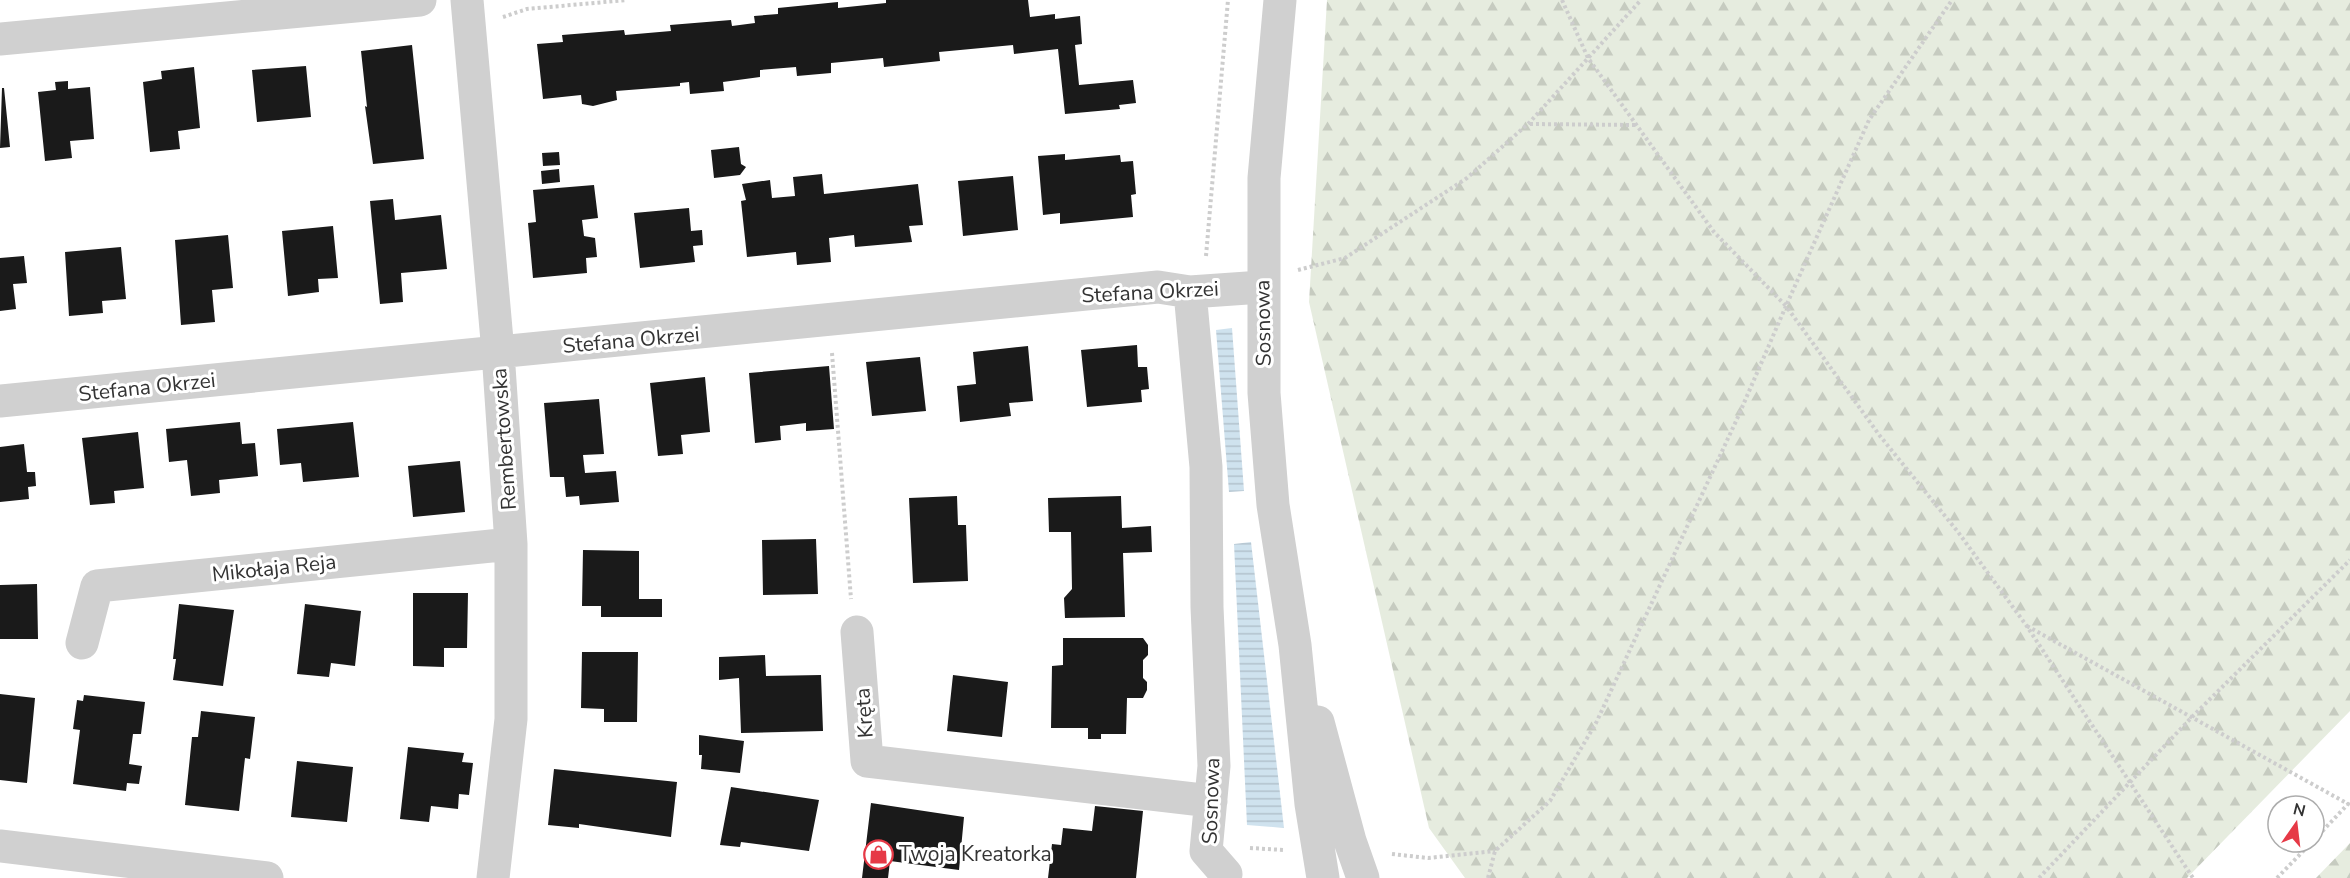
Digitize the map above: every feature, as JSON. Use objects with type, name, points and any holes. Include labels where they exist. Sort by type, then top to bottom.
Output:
[{"type":"street","points":[[0,39],[420,0]]},
{"type":"street","name":"Rembertowska","points":[[467,0],[498,352],[511,544],[510,719],[493,878]]},
{"type":"street","name":"Sosnowa","points":[[1280,0],[1264,178],[1275,280],[1264,393],[1273,505],[1294,645],[1311,804],[1323,878]]},
{"type":"street","name":"Stefana Okrzei","points":[[0,401],[1158,287],[1190,292],[1275,280]]},
{"type":"street","name":"Sosnowa","points":[[1190,292],[1206,467],[1207,607],[1214,766],[1206,851],[1226,873]]},
{"type":"street","name":"Mikołaja Reja","points":[[82,644],[97,586],[511,544]]},
{"type":"street","name":"Kręta","points":[[857,632],[867,761],[1211,801]]},
{"type":"street","name":"Sosnowa","points":[[1294,645],[1350,841],[1363,878]]},
{"type":"street","points":[[0,846],[267,878]]},
{"type":"path","points":[[496,23],[514,12],[527,9],[627,0]]},
{"type":"path","points":[[1206,261],[1228,0]]},
{"type":"path","points":[[1562,0],[1588,58],[1636,125],[1714,232],[1786,306],[1880,436],[1958,532],[2026,626],[2193,878]]},
{"type":"path","points":[[1275,280],[1345,258],[1467,178],[1529,123],[1641,0]]},
{"type":"path","points":[[1488,878],[1495,851],[1550,801],[1596,723],[1737,419],[1869,120],[1952,0]]},
{"type":"path","points":[[1529,123],[1636,125]]},
{"type":"path","points":[[829,321],[852,615],[857,632]]},
{"type":"path","points":[[2039,878],[2131,784],[2192,717],[2350,560]]},
{"type":"path","points":[[2026,626],[2350,804],[2326,828]]},
{"type":"path","points":[[1258,849],[1289,851]]},
{"type":"path","points":[[1387,853],[1428,858],[1495,851]]},
{"type":"path","points":[[2277,878],[2300,854]]},
{"type":"green space","points":[[1327,0],[2350,0],[2350,711],[2269,794],[2266,794],[2266,797],[2187,878],[1465,878],[1429,828],[1309,302]]},
{"type":"green space","points":[[2350,843],[2350,878],[2316,878]]},
{"type":"water","points":[[1232,328],[1244,491],[1229,492],[1216,330]]},
{"type":"water","points":[[1251,542],[1284,828],[1247,825],[1234,544]]},
{"type":"building","points":[[886,0],[1028,0],[1030,17],[1055,14],[1055,19],[1080,16],[1082,44],[1075,45],[1079,85],[1133,80],[1136,103],[1119,105],[1120,109],[1065,114],[1058,49],[1014,54],[1013,45],[939,52],[940,61],[884,67],[883,58],[831,63],[831,73],[797,76],[796,67],[760,70],[760,77],[723,82],[724,91],[690,94],[689,82],[680,83],[680,86],[616,91],[617,100],[593,106],[582,104],[581,95],[543,99],[537,44],[563,42],[562,35],[624,30],[625,35],[671,31],[670,25],[731,20],[732,26],[755,23],[754,16],[778,14],[778,8],[838,2],[838,8],[886,3]]},
{"type":"building","points":[[412,45],[424,159],[373,164],[365,106],[367,107],[361,51]]},
{"type":"building","points":[[306,66],[311,117],[257,122],[252,70]]},
{"type":"building","points":[[194,67],[200,128],[178,131],[180,149],[150,152],[143,82],[162,79],[161,71]]},
{"type":"building","points":[[68,81],[68,89],[90,87],[94,139],[70,141],[72,158],[45,161],[38,92],[56,90],[55,82]]},
{"type":"building","points":[[2,88],[4,88],[10,147],[0,148]]},
{"type":"building","points":[[739,147],[741,164],[746,167],[740,175],[714,178],[711,150]]},
{"type":"building","points":[[559,152],[560,165],[543,166],[542,153]]},
{"type":"building","points":[[1065,154],[1065,160],[1120,155],[1121,162],[1133,161],[1136,194],[1131,195],[1133,217],[1060,224],[1060,213],[1043,215],[1038,156]]},
{"type":"building","points":[[559,169],[560,182],[542,184],[541,171]]},
{"type":"building","points":[[822,174],[824,194],[918,184],[923,225],[909,226],[912,242],[855,247],[854,235],[829,238],[831,262],[797,265],[796,252],[747,257],[741,201],[746,200],[742,184],[770,180],[772,198],[795,196],[793,177]]},
{"type":"building","points":[[1013,176],[1018,230],[963,236],[958,181]]},
{"type":"building","points":[[594,185],[598,218],[582,220],[584,236],[595,238],[597,257],[586,258],[587,273],[533,278],[528,223],[536,222],[533,190]]},
{"type":"building","points":[[393,199],[395,220],[441,215],[447,269],[401,273],[403,302],[380,304],[370,201]]},
{"type":"building","points":[[689,208],[691,231],[702,230],[703,245],[693,246],[695,262],[640,268],[634,213]]},
{"type":"building","points":[[333,226],[338,278],[318,279],[319,292],[288,296],[282,231]]},
{"type":"building","points":[[228,235],[233,288],[212,290],[215,322],[181,325],[175,240]]},
{"type":"building","points":[[121,247],[126,299],[102,301],[103,313],[69,316],[65,252]]},
{"type":"building","points":[[24,256],[27,283],[13,284],[16,309],[0,311],[0,258]]},
{"type":"building","points":[[1137,345],[1138,367],[1147,367],[1149,389],[1141,390],[1142,402],[1087,407],[1081,350]]},
{"type":"building","points":[[1028,346],[1033,401],[1009,403],[1011,416],[960,422],[957,386],[976,384],[973,352]]},
{"type":"building","points":[[920,357],[926,411],[872,416],[866,362]]},
{"type":"building","points":[[829,366],[834,429],[806,431],[806,423],[780,426],[781,440],[755,443],[749,373]]},
{"type":"building","points":[[705,377],[710,432],[681,435],[683,454],[658,456],[650,383]]},
{"type":"building","points":[[599,399],[604,454],[583,455],[585,473],[616,471],[619,502],[580,505],[579,496],[566,497],[564,477],[550,477],[544,403]]},
{"type":"building","points":[[240,422],[242,444],[255,443],[258,476],[219,480],[220,493],[191,496],[187,460],[169,462],[166,429]]},
{"type":"building","points":[[353,422],[359,477],[303,482],[301,463],[280,465],[277,429]]},
{"type":"building","points":[[138,432],[144,488],[114,491],[115,503],[90,505],[82,438]]},
{"type":"building","points":[[24,444],[27,472],[35,472],[36,486],[28,487],[29,499],[0,502],[0,447]]},
{"type":"building","points":[[460,461],[465,512],[413,517],[408,466]]},
{"type":"building","points":[[957,496],[958,525],[966,525],[968,581],[913,583],[909,498]]},
{"type":"building","points":[[1121,496],[1122,528],[1151,526],[1152,552],[1123,553],[1125,617],[1065,618],[1064,598],[1072,589],[1071,532],[1049,532],[1048,498]]},
{"type":"building","points":[[816,539],[818,594],[763,595],[762,540]]},
{"type":"building","points":[[583,550],[639,551],[639,599],[662,599],[662,617],[601,617],[601,606],[582,606]]},
{"type":"building","points":[[37,584],[38,639],[0,639],[0,585]]},
{"type":"building","points":[[413,593],[468,593],[467,648],[444,648],[444,667],[413,666]]},
{"type":"building","points":[[179,604],[234,610],[223,686],[173,680]]},
{"type":"building","points":[[305,604],[361,611],[355,666],[331,663],[329,677],[297,674]]},
{"type":"building","points":[[1063,638],[1143,638],[1148,645],[1148,655],[1143,660],[1143,678],[1147,682],[1147,690],[1143,698],[1127,698],[1126,734],[1101,734],[1101,739],[1088,739],[1088,728],[1051,728],[1052,666],[1063,665]]},
{"type":"building","points":[[582,652],[638,652],[637,722],[604,722],[604,709],[581,708]]},
{"type":"building","points":[[765,655],[766,676],[821,675],[823,731],[741,733],[739,678],[719,680],[719,657]]},
{"type":"building","points":[[953,675],[1008,682],[1002,737],[947,731]]},
{"type":"building","points":[[0,694],[35,698],[27,783],[0,780]]},
{"type":"building","points":[[84,695],[145,702],[141,734],[133,734],[129,764],[142,766],[139,784],[127,783],[126,791],[73,784],[80,730],[73,729],[77,700],[83,701]]},
{"type":"building","points":[[201,711],[255,717],[250,759],[245,758],[239,811],[185,805],[192,737],[198,737]]},
{"type":"building","points":[[699,735],[744,741],[740,773],[701,769],[702,755],[699,755]]},
{"type":"building","points":[[408,747],[464,753],[462,762],[473,763],[469,795],[459,794],[458,809],[431,806],[429,822],[400,819]]},
{"type":"building","points":[[297,761],[353,767],[347,822],[291,817]]},
{"type":"building","points":[[554,769],[677,782],[671,837],[579,824],[579,828],[548,825]]},
{"type":"building","points":[[731,787],[819,800],[809,851],[741,842],[740,847],[720,845]]},
{"type":"building","points":[[871,803],[964,817],[959,870],[890,861],[888,878],[862,878]]},
{"type":"building","points":[[1095,806],[1143,811],[1136,878],[1048,878],[1052,844],[1061,845],[1063,828],[1092,831]]},
{"type":"place","name":"Twoja Kreatorka","points":[[878,854]]}]
